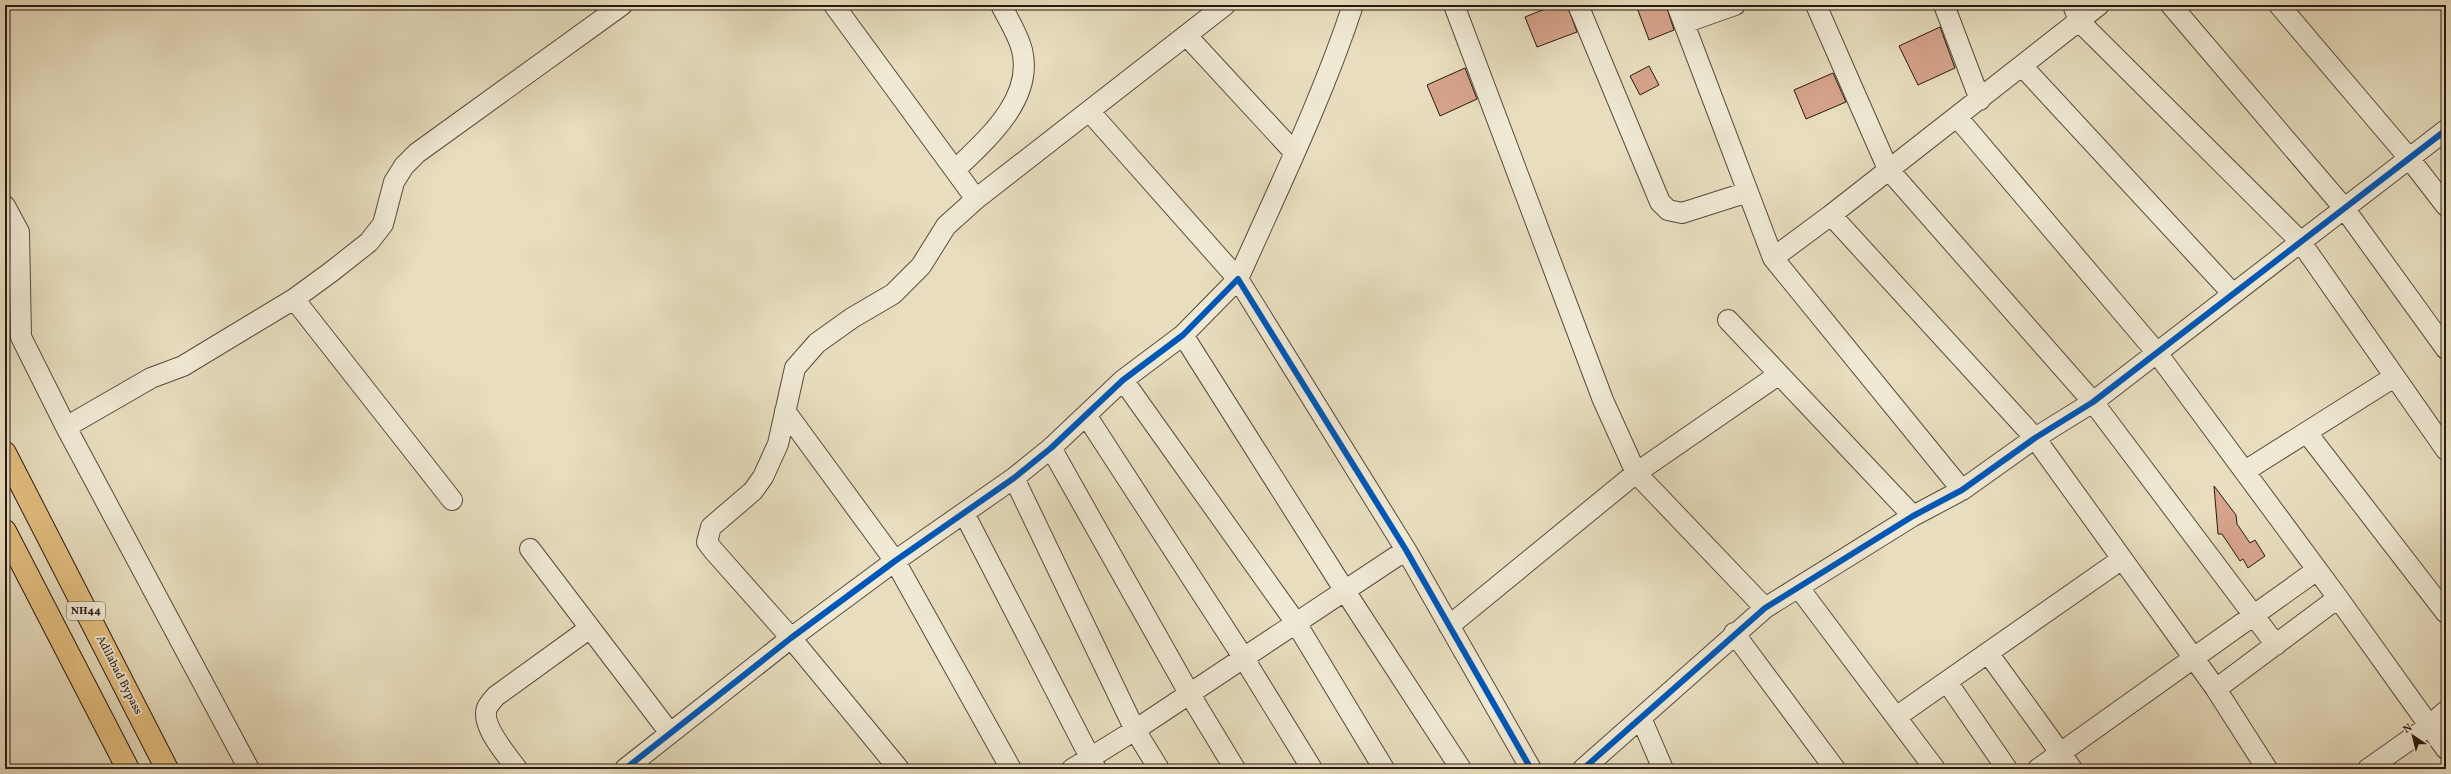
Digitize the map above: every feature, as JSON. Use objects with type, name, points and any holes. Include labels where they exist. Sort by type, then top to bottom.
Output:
[{"type":"highway","name":"Adilabad Bypass","points":[[5,453],[167,769]]},
{"type":"highway","name":"NH44","points":[[5,530],[128,769]]},
{"type":"street","points":[[593,25],[602,5]]},
{"type":"street","points":[[66,427],[151,378],[183,366],[294,300],[369,242],[383,224],[394,182],[404,166],[417,153],[622,5]]},
{"type":"street","points":[[834,5],[976,199]]},
{"type":"street","points":[[955,170],[1002,121],[1016,98],[1023,80],[1022,50],[1001,5]]},
{"type":"street","points":[[625,769],[790,638],[895,561],[1014,478],[1051,448],[1124,380],[1183,335],[1238,279],[1342,38],[1353,5]]},
{"type":"street","points":[[1454,5],[1603,400],[1636,473],[1764,608]]},
{"type":"street","points":[[1578,5],[1660,202],[1668,210],[1682,213],[1748,192]]},
{"type":"street","points":[[1677,5],[1773,258],[1962,490]]},
{"type":"street","points":[[1684,23],[1736,5]]},
{"type":"street","points":[[1816,5],[1888,169],[2094,402],[2276,645]]},
{"type":"street","points":[[1944,5],[1980,100]]},
{"type":"street","points":[[1773,258],[1832,215],[1888,169],[2023,67],[2076,13],[2099,5]]},
{"type":"street","points":[[2171,5],[2344,208],[2446,349]]},
{"type":"street","points":[[2278,5],[2409,158],[2446,206]]},
{"type":"street","points":[[899,769],[790,638],[707,542],[708,534],[714,523],[744,501],[763,477],[778,444],[794,368],[812,348],[852,318],[893,294],[922,266],[946,226],[976,199],[1187,36],[1216,8]]},
{"type":"street","points":[[2076,13],[2300,241],[2446,450]]},
{"type":"street","points":[[1187,36],[1294,152]]},
{"type":"street","points":[[2023,67],[2233,294]]},
{"type":"street","points":[[1090,112],[1238,279],[1406,550],[1530,769]]},
{"type":"street","points":[[1957,118],[2157,352],[2338,598],[2446,749]]},
{"type":"street","points":[[1583,769],[1734,633],[1764,608],[1799,588],[1913,516],[1962,490],[2035,438],[2094,402],[2300,241],[2446,130]]},
{"type":"street","points":[[5,206],[19,232],[21,337],[66,427],[249,769]]},
{"type":"street","points":[[1832,215],[2035,438],[2216,688],[2267,769]]},
{"type":"street","points":[[294,300],[452,500]]},
{"type":"street","points":[[1728,320],[1778,375],[1913,516]]},
{"type":"street","points":[[1183,335],[1345,591],[1461,769]]},
{"type":"street","points":[[1449,626],[1636,473],[1778,375]]},
{"type":"street","points":[[2245,471],[2394,377]]},
{"type":"street","points":[[1124,380],[1296,623],[1384,769]]},
{"type":"street","points":[[785,411],[895,561],[1011,769]]},
{"type":"street","points":[[1086,415],[1243,657],[1312,769]]},
{"type":"street","points":[[2307,433],[2446,613]]},
{"type":"street","points":[[1051,448],[1189,693],[1235,769]]},
{"type":"street","points":[[1014,478],[1135,730],[1159,769]]},
{"type":"street","points":[[964,513],[1092,764]]},
{"type":"street","points":[[530,549],[670,733]]},
{"type":"street","points":[[1072,769],[1092,764],[1135,730],[1189,693],[1406,550]]},
{"type":"street","points":[[1896,717],[2122,559]]},
{"type":"street","points":[[2038,769],[2317,570]]},
{"type":"street","points":[[1799,588],[1935,769]]},
{"type":"street","points":[[2216,688],[2338,598]]},
{"type":"street","points":[[517,769],[491,732],[486,720],[487,707],[496,696],[590,628]]},
{"type":"street","points":[[1734,633],[1835,769]]},
{"type":"street","points":[[1988,653],[2072,769]]},
{"type":"street","points":[[1947,682],[2007,769]]},
{"type":"street","points":[[2368,769],[2429,726],[2446,711]]},
{"type":"street","points":[[1641,718],[1662,769]]},
{"type":"building","points":[[1555,5],[1567,5],[1577,32],[1537,47],[1525,17]]},
{"type":"building","points":[[1636,5],[1666,5],[1674,30],[1649,40]]},
{"type":"building","points":[[1940,27],[1955,68],[1918,85],[1899,46]]},
{"type":"building","points":[[1649,66],[1659,85],[1640,95],[1630,76]]},
{"type":"building","points":[[1465,68],[1477,99],[1440,116],[1427,85]]},
{"type":"building","points":[[1833,73],[1846,102],[1806,119],[1794,90]]},
{"type":"building","points":[[2214,486],[2236,515],[2237,524],[2250,543],[2255,540],[2265,556],[2248,568],[2243,559],[2240,561],[2222,534],[2218,534]]},
{"type":"cycle path","points":[[1583,769],[1765,608],[1913,516],[1962,490],[2035,438],[2093,402],[2446,130]]},
{"type":"cycle path","points":[[625,769],[791,638],[895,561],[1014,478],[1051,448],[1123,380],[1183,335],[1238,279],[1406,550],[1531,769]]}]
